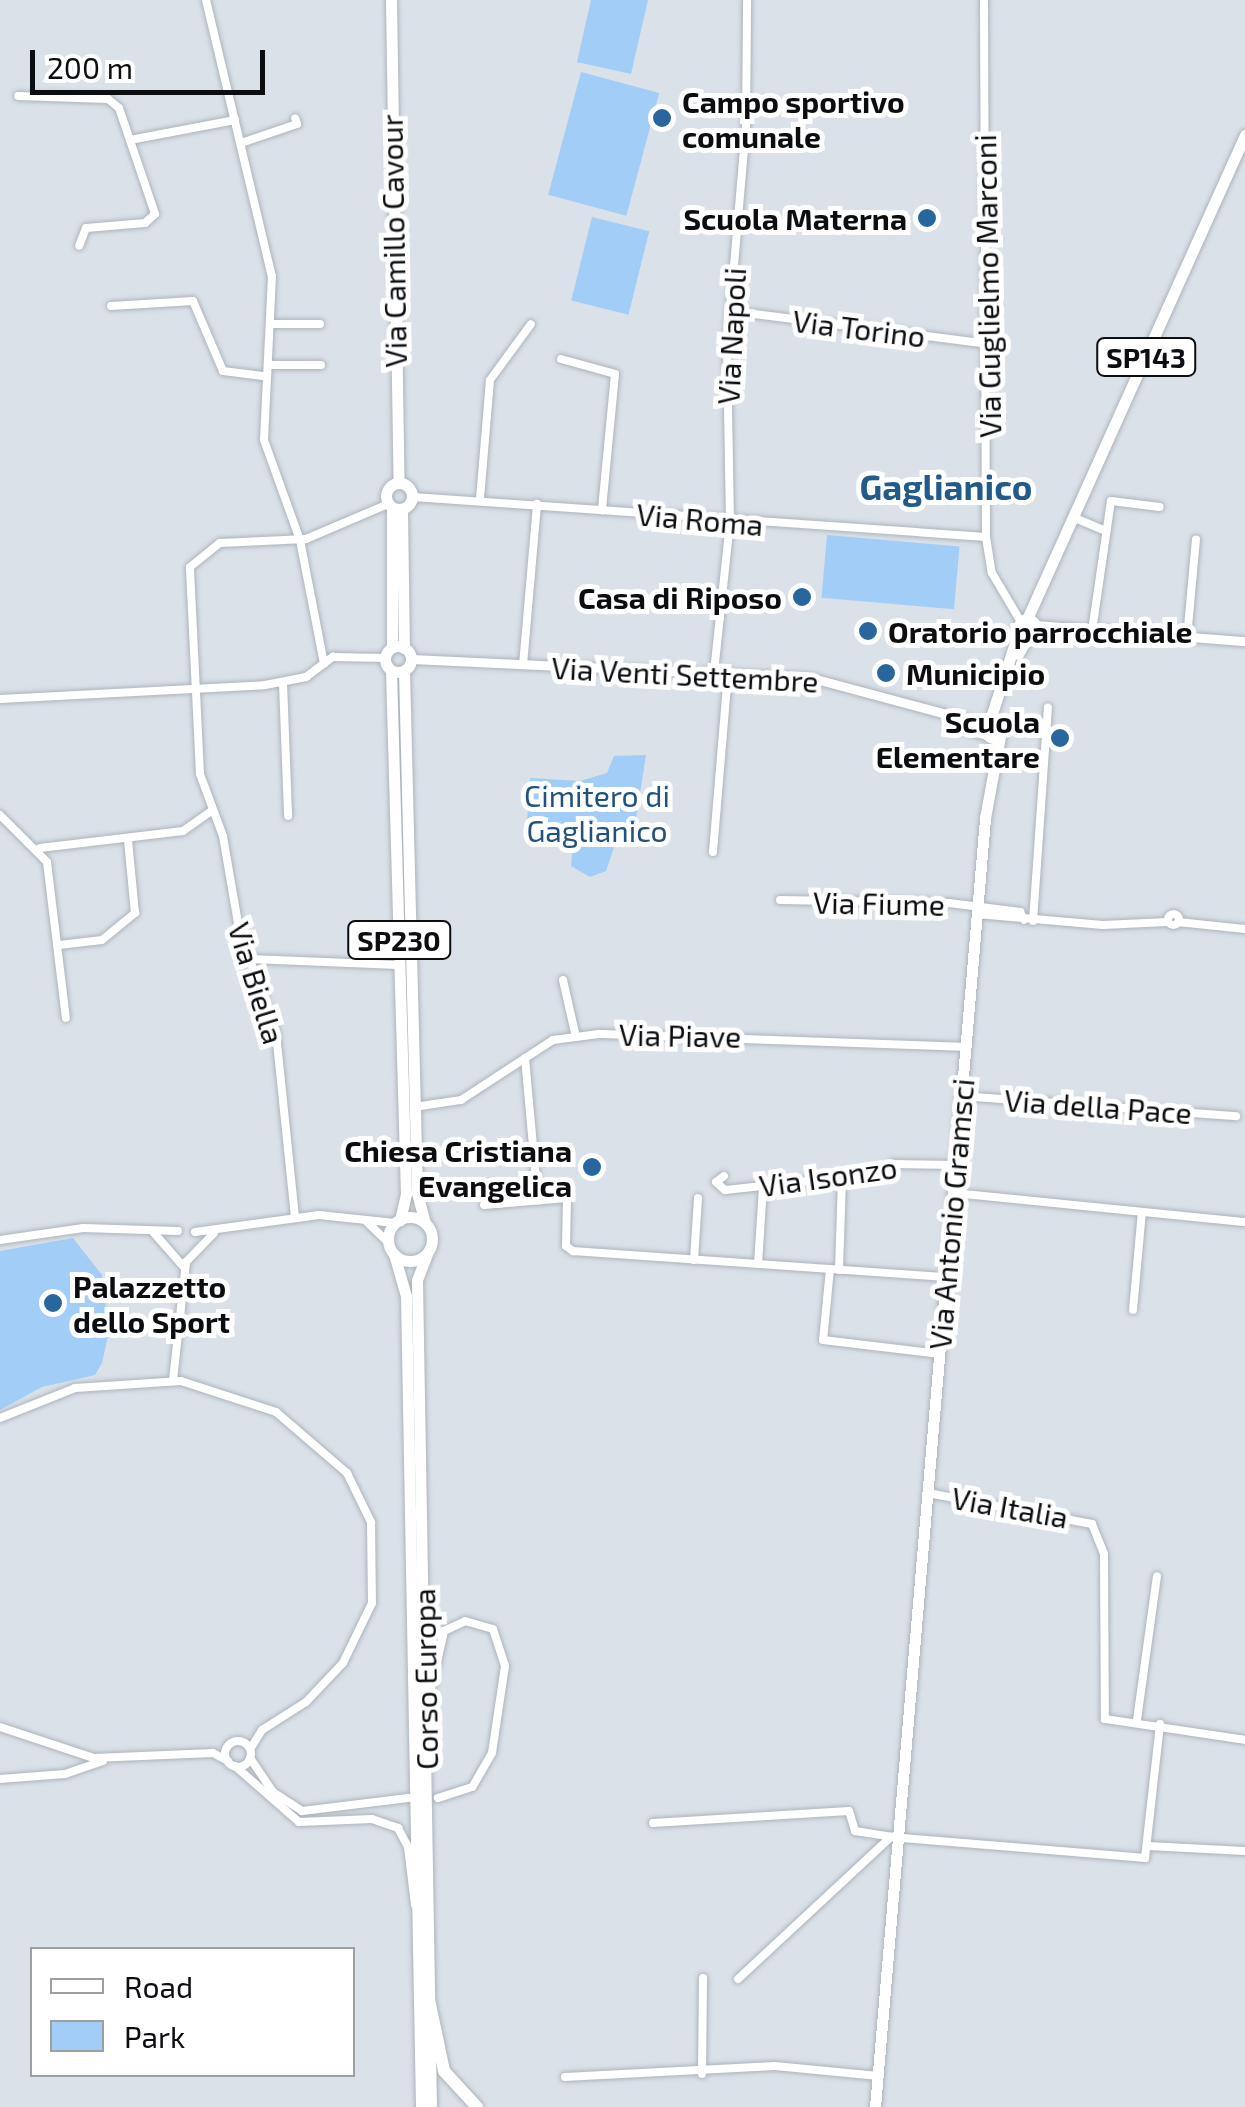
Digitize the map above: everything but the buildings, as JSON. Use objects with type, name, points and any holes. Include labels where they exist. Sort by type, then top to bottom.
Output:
[{"type":"highway","points":[[427,1990],[444,2071],[477,2107]]},
{"type":"main road","name":"Via Camillo Cavour","points":[[391,0],[398,483],[386,492],[394,507],[418,1204],[425,1222]]},
{"type":"main road","name":"SP143","points":[[1027,626],[1245,135]]},
{"type":"main road","points":[[394,507],[413,497],[398,483]]},
{"type":"main road","name":"Via Antonio Gramsci","points":[[877,2104],[894,1838],[914,1662],[993,729],[1027,626]]},
{"type":"main road","name":"Via Camillo Cavour","points":[[398,659],[399,1217]]},
{"type":"main road","points":[[399,1217],[425,1222],[432,1241],[427,1254],[414,1261],[391,1248],[399,1217]]},
{"type":"main road","name":"Corso Europa","points":[[391,1248],[406,1296],[421,2107]]},
{"type":"main road","name":"Corso Europa","points":[[427,1254],[417,1280],[431,2107]]},
{"type":"street","points":[[206,0],[272,276],[268,365],[262,376],[267,454],[300,540],[324,664]]},
{"type":"street","name":"Via Napoli","points":[[714,672],[730,522],[731,311],[747,0]]},
{"type":"street","name":"Via Guglielmo Marconi","points":[[984,0],[986,537],[992,572],[1027,626]]},
{"type":"street","points":[[18,96],[116,102],[153,220],[96,225],[79,246]]},
{"type":"street","points":[[240,143],[297,124],[294,118]]},
{"type":"street","points":[[130,140],[235,120]]},
{"type":"street","points":[[111,306],[193,301],[223,372],[262,376]]},
{"type":"street","name":"Via Torino","points":[[731,311],[986,344]]},
{"type":"street","points":[[271,324],[320,324]]},
{"type":"street","points":[[480,499],[490,380],[530,324]]},
{"type":"street","points":[[560,358],[615,374],[602,510]]},
{"type":"street","points":[[268,365],[321,365]]},
{"type":"street","name":"Via Roma","points":[[413,497],[986,537]]},
{"type":"street","points":[[1092,631],[1112,502],[1160,508]]},
{"type":"street","points":[[523,665],[537,504]]},
{"type":"street","points":[[300,540],[394,507]]},
{"type":"street","points":[[1075,518],[1106,531]]},
{"type":"street","points":[[1187,638],[1196,539]]},
{"type":"street","name":"Via Biella","points":[[296,1217],[276,1034],[249,959],[224,836],[210,812],[192,691],[194,559],[220,543],[300,540]]},
{"type":"street","points":[[1027,626],[1245,640]]},
{"type":"street","points":[[0,699],[110,688],[192,691],[282,683],[324,664],[398,659]]},
{"type":"street","name":"Via Venti Settembre","points":[[398,659],[821,679],[953,721],[993,729]]},
{"type":"street","points":[[713,852],[728,672]]},
{"type":"street","points":[[282,683],[288,816]]},
{"type":"street","points":[[1029,921],[1048,708]]},
{"type":"street","points":[[993,729],[1047,728]]},
{"type":"street","points":[[40,848],[128,840],[198,826],[210,812]]},
{"type":"street","points":[[0,815],[40,848],[58,945],[66,1018]]},
{"type":"street","points":[[58,945],[102,940],[135,913],[128,840]]},
{"type":"street","name":"Via Fiume","points":[[780,900],[978,910],[1029,921],[1172,922],[1245,929]]},
{"type":"street","points":[[249,959],[400,965]]},
{"type":"street","points":[[563,980],[576,1037]]},
{"type":"street","name":"Via Piave","points":[[414,1108],[461,1100],[553,1040],[576,1037],[665,1032],[965,1047]]},
{"type":"street","points":[[525,1058],[538,1200]]},
{"type":"street","name":"Via della Pace","points":[[961,1096],[1236,1116]]},
{"type":"street","name":"Via Isonzo","points":[[724,1176],[720,1189],[885,1173],[892,1164],[956,1165]]},
{"type":"street","points":[[842,1178],[823,1340],[940,1354]]},
{"type":"street","points":[[758,1264],[763,1187]]},
{"type":"street","points":[[953,1192],[1245,1222]]},
{"type":"street","points":[[694,1260],[698,1198]]},
{"type":"street","points":[[484,1205],[568,1200],[568,1250],[946,1278]]},
{"type":"street","points":[[1133,1310],[1142,1212]]},
{"type":"street","points":[[0,1240],[83,1228],[215,1232],[296,1217],[399,1217]]},
{"type":"street","points":[[359,1217],[391,1248]]},
{"type":"street","points":[[150,1231],[180,1252]]},
{"type":"street","points":[[173,1380],[184,1269],[178,1231]]},
{"type":"street","points":[[195,1232],[200,1244]]},
{"type":"street","points":[[180,1252],[215,1232]]},
{"type":"street","points":[[0,1418],[75,1388],[173,1380],[246,1398],[296,1424],[348,1472],[371,1522],[376,1588],[360,1632],[327,1682],[262,1730],[250,1754],[231,1764]]},
{"type":"street","name":"Via Italia","points":[[928,1492],[1092,1524],[1104,1554],[1105,1719],[1137,1720]]},
{"type":"street","points":[[1157,1576],[1137,1720],[1245,1740]]},
{"type":"street","points":[[426,1711],[444,1631],[464,1621],[492,1629],[506,1666],[492,1753],[472,1788],[438,1798]]},
{"type":"street","points":[[653,1822],[849,1811],[855,1831],[894,1838],[1145,1858],[1160,1724]]},
{"type":"street","points":[[0,1727],[106,1760]]},
{"type":"street","points":[[231,1764],[232,1742],[250,1754],[272,1792],[302,1811],[408,1798]]},
{"type":"street","points":[[0,1779],[65,1774],[106,1760],[213,1752],[298,1822],[372,1818],[398,1828],[408,1847],[416,1905]]},
{"type":"street","points":[[738,1978],[894,1838]]},
{"type":"street","points":[[1147,1846],[1245,1851]]},
{"type":"street","points":[[702,2074],[703,1978]]},
{"type":"street","points":[[565,2076],[702,2074],[775,2066],[880,2076]]},
{"type":"green space","points":[[591,0],[648,0],[631,74],[577,62]]},
{"type":"green space","points":[[581,72],[659,93],[626,216],[548,195]]},
{"type":"green space","points":[[592,217],[649,231],[628,315],[571,300]]},
{"type":"green space","points":[[827,535],[959,547],[954,609],[822,598]]},
{"type":"green space","name":"Cimitero di Gaglianico","points":[[646,755],[634,832],[615,845],[606,871],[590,877],[571,866],[573,839],[526,835],[530,778],[580,781],[607,773],[614,756]]},
{"type":"green space","name":"Palazzetto dello Sport","points":[[73,1238],[102,1275],[109,1331],[102,1363],[95,1375],[42,1387],[0,1410],[0,1251]]},
{"type":"place","name":"Campo sportivo comunale","points":[[662,118]]},
{"type":"place","name":"Scuola Materna","points":[[927,218]]},
{"type":"place","name":"Casa di Riposo","points":[[802,597]]},
{"type":"place","name":"Oratorio parrocchiale","points":[[868,631]]},
{"type":"place","name":"Municipio","points":[[886,673]]},
{"type":"place","name":"Scuola Elementare","points":[[1060,738]]},
{"type":"place","name":"Chiesa Cristiana Evangelica","points":[[592,1167]]},
{"type":"place","name":"Palazzetto dello Sport","points":[[53,1303]]},
{"type":"district","name":"Gaglianico","points":[[946,486]]}]
